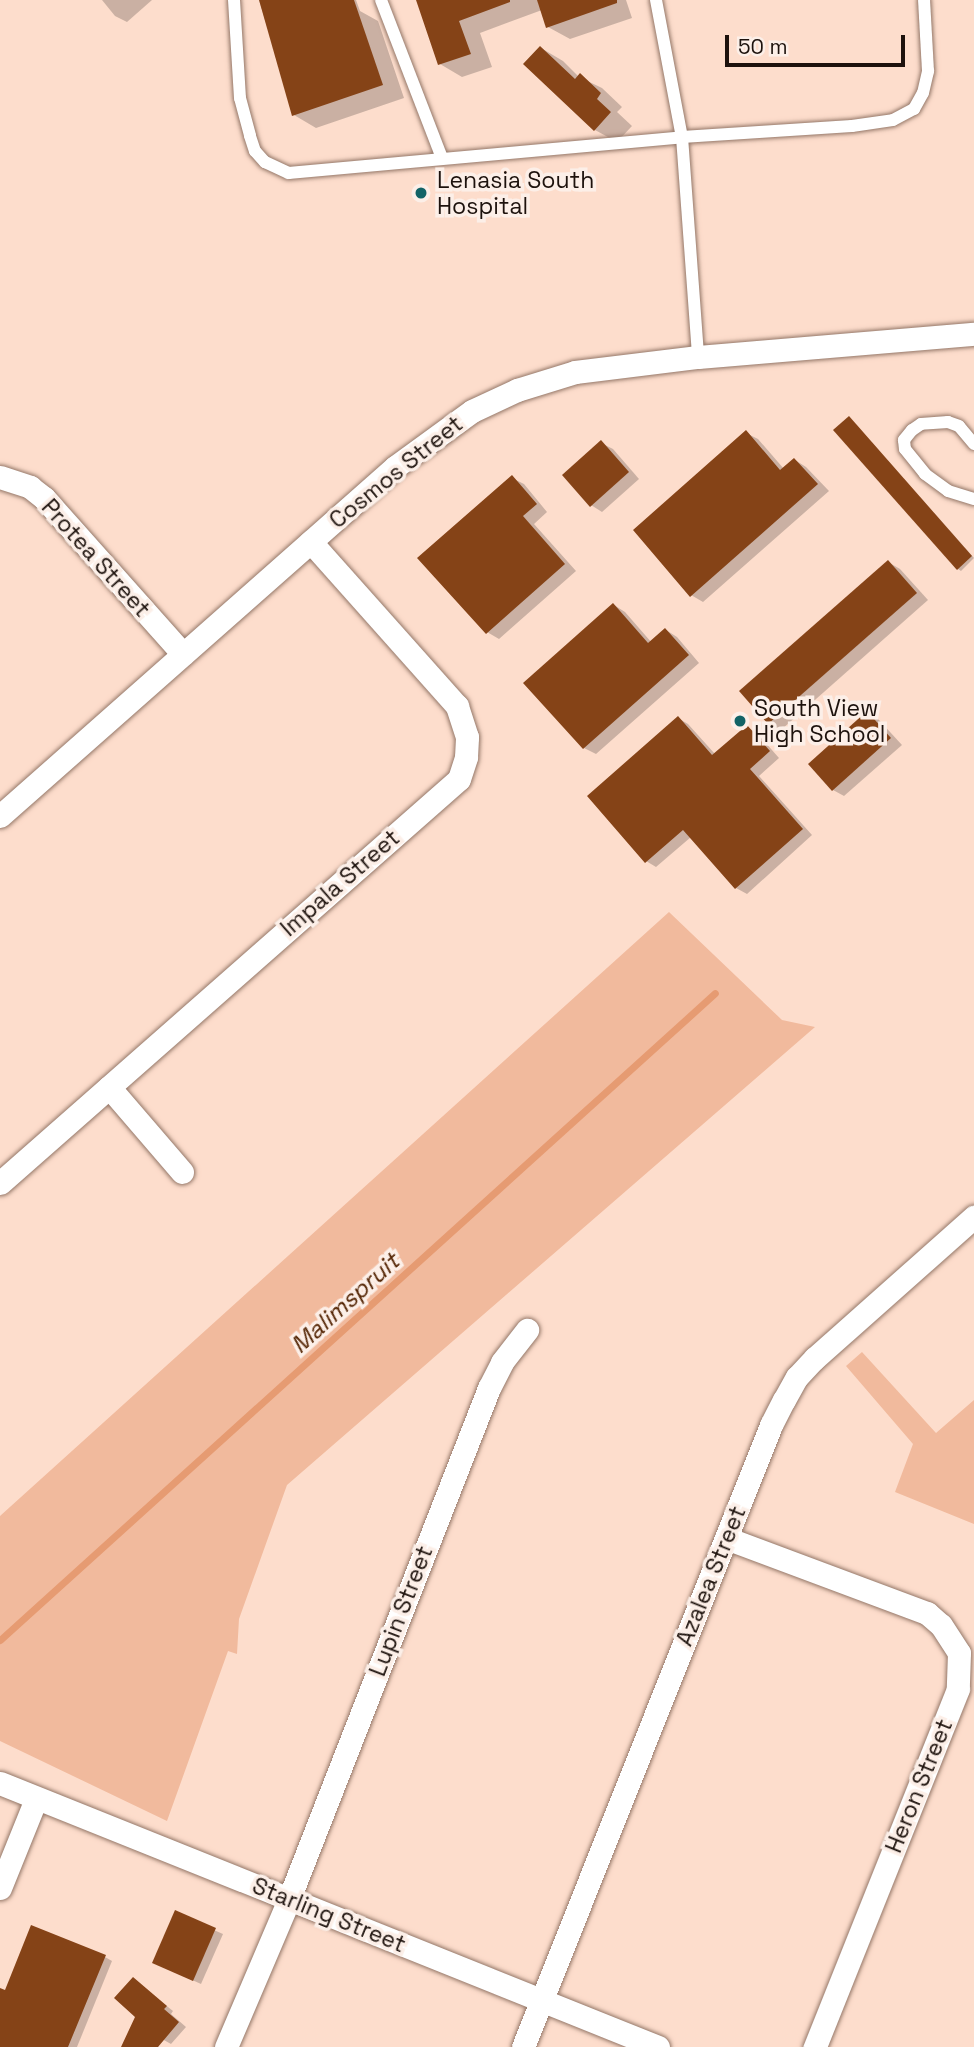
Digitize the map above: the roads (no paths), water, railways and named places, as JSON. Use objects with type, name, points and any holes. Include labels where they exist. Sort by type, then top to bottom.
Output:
[{"type":"street","name":"Cosmos Street","points":[[0,816],[395,467],[472,411],[517,390],[575,372],[698,357],[974,334]]},
{"type":"street","name":"Protea Street","points":[[0,477],[30,487],[44,498],[183,654]]},
{"type":"street","name":"Impala Street","points":[[0,1183],[459,779],[466,757],[467,737],[457,706],[311,542]]},
{"type":"street","points":[[109,1087],[182,1172]]},
{"type":"street","name":"Azalea Street","points":[[523,2047],[771,1425],[797,1377],[815,1357],[974,1217]]},
{"type":"street","name":"Lupin Street","points":[[226,2047],[289,1899],[489,1388],[502,1362],[527,1330]]},
{"type":"street","name":"Heron Street","points":[[726,1538],[927,1613],[941,1625],[959,1653],[958,1689],[815,2047]]},
{"type":"street","name":"Starling Street","points":[[0,1783],[657,2047]]},
{"type":"street","points":[[0,1888],[36,1799]]},
{"type":"lane","points":[[234,0],[240,98],[255,151],[265,162],[289,173],[682,137],[852,126],[892,120],[914,108],[923,93],[928,71],[924,0]]},
{"type":"lane","points":[[381,0],[442,158]]},
{"type":"lane","points":[[656,0],[682,137],[698,357]]},
{"type":"lane","points":[[974,444],[959,426],[948,422],[921,424],[912,429],[904,440],[905,449],[925,474],[948,491],[974,499]]},
{"type":"waterway","name":"Malimspruit","points":[[0,1640],[715,993]]},
{"type":"place","name":"Lenasia South Hospital","points":[[421,193]]},
{"type":"place","name":"South View High School","points":[[740,721]]}]
